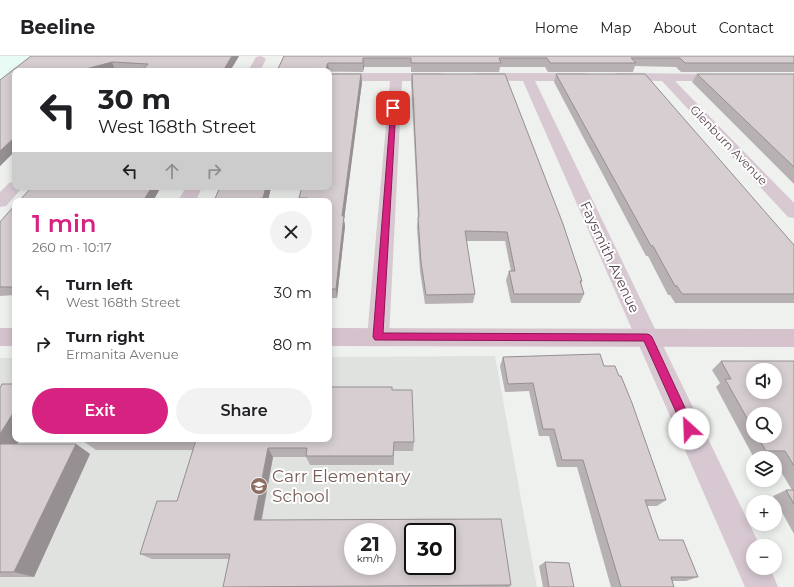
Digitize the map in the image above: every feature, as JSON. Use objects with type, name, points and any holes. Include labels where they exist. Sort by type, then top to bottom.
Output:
[{"type":"street","points":[[256,68],[260,59]]},
{"type":"street","points":[[332,77],[450,77]]},
{"type":"street","points":[[378,337],[396,77]]},
{"type":"street","points":[[465,77],[733,77]]},
{"type":"street","name":"Faysmith Avenue","points":[[527,77],[746,553]]},
{"type":"street","name":"Glenburn Avenue","points":[[665,77],[794,213]]},
{"type":"street","points":[[0,202],[12,189]]},
{"type":"street","points":[[0,336],[12,337]]},
{"type":"street","points":[[332,337],[794,338]]},
{"type":"street","name":"Faysmith Avenue","points":[[756,575],[762,587]]},
{"type":"shaded area","points":[[0,56],[77,56],[27,68],[12,68],[12,79],[0,110]]},
{"type":"shaded area","name":"Carr Elementary School","points":[[495,356],[537,587],[0,587],[0,358],[12,358],[12,442],[332,442],[332,357]]},
{"type":"building","points":[[31,56],[232,56],[225,68],[145,68],[148,64],[112,62],[90,68],[16,68]]},
{"type":"building","points":[[284,56],[794,56],[794,63],[685,63],[680,58],[631,58],[636,63],[550,63],[547,58],[499,58],[501,63],[411,63],[411,58],[363,58],[363,63],[328,63],[326,68],[278,68]]},
{"type":"building","points":[[12,71],[12,140],[0,151],[0,80]]},
{"type":"building","points":[[332,74],[361,74],[342,216],[344,216],[336,289],[332,289],[332,198],[299,198],[301,190],[332,190]]},
{"type":"building","points":[[412,74],[505,74],[563,224],[582,281],[580,281],[584,294],[514,294],[509,271],[515,271],[507,232],[465,231],[475,294],[426,295],[421,262],[418,217]]},
{"type":"building","points":[[556,74],[645,74],[794,245],[794,294],[682,294],[677,286],[675,286],[653,246],[651,246]]},
{"type":"building","points":[[697,74],[794,74],[794,167]]},
{"type":"building","points":[[29,190],[150,190],[145,198],[22,198]]},
{"type":"building","points":[[219,190],[265,190],[263,198],[215,198]]},
{"type":"building","points":[[12,208],[12,287],[0,287],[0,222]]},
{"type":"building","points":[[600,354],[604,366],[615,366],[619,376],[621,376],[666,500],[645,500],[659,540],[683,540],[698,577],[671,577],[674,587],[621,587],[583,460],[562,460],[554,429],[543,429],[533,383],[508,384],[503,357]]},
{"type":"building","points":[[721,361],[794,361],[794,466],[785,451],[766,451],[761,443],[782,443],[782,407],[746,407],[746,416],[725,379],[731,379]]},
{"type":"building","points":[[2,384],[12,384],[12,415],[0,434],[0,388]]},
{"type":"building","points":[[332,387],[392,387],[392,390],[412,390],[414,442],[394,442],[393,456],[306,456],[307,448],[268,448],[254,520],[501,519],[511,585],[223,587],[230,554],[140,554],[157,501],[177,501],[195,442],[332,442]]},
{"type":"building","points":[[0,444],[76,444],[14,572],[0,572]]},
{"type":"building","points":[[786,490],[794,490],[794,504]]},
{"type":"building","points":[[545,562],[569,563],[574,587],[549,587]]},
{"type":"place","name":"Carr Elementary School","points":[[259,486]]},
{"type":"route","points":[[393,108],[378,337],[647,337],[689,429]]}]
